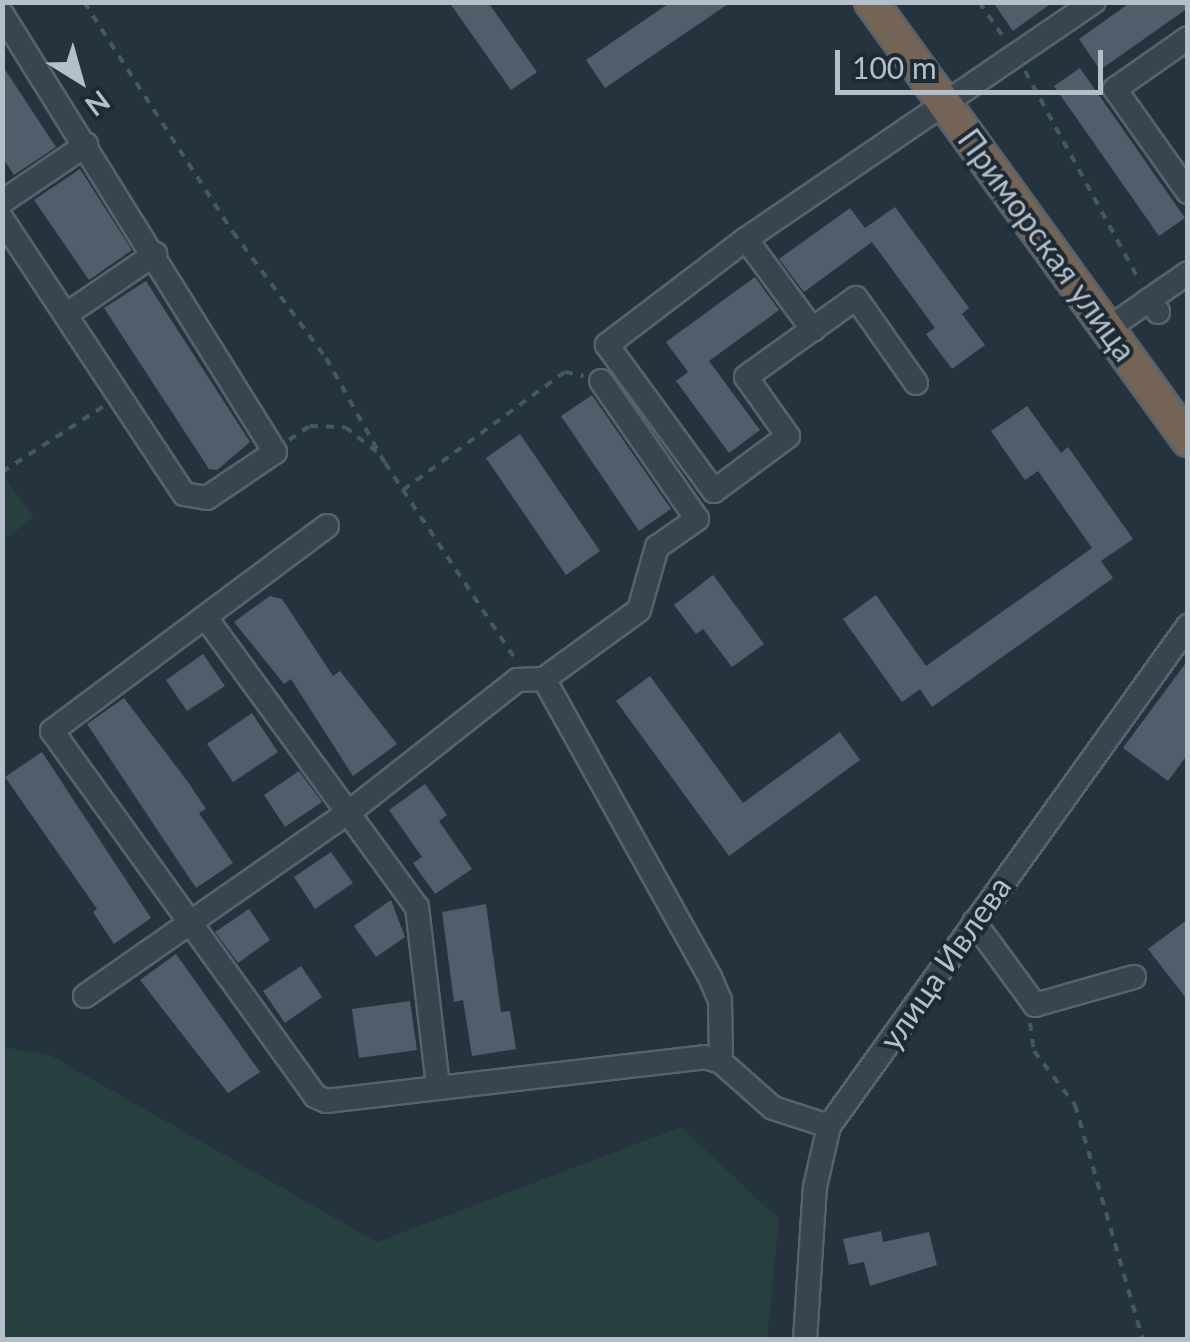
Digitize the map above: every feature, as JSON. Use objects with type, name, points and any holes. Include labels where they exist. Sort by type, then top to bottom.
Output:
[{"type":"highway","name":"Приморская улица","points":[[871,2],[1188,440]]},
{"type":"street","points":[[916,383],[856,298],[746,377],[788,436],[714,490],[607,345],[746,239],[1092,3]]},
{"type":"street","points":[[2,14],[278,448],[198,499],[184,494],[2,219]]},
{"type":"street","points":[[1188,38],[1115,89],[1188,192]]},
{"type":"street","points":[[2,202],[86,145]]},
{"type":"street","points":[[746,239],[812,330]]},
{"type":"street","points":[[67,314],[155,254]]},
{"type":"street","points":[[1108,330],[1154,306],[1188,273]]},
{"type":"street","points":[[85,996],[191,926],[352,810],[517,680],[537,680],[638,610],[656,547],[698,519],[601,381]]},
{"type":"street","points":[[327,526],[52,732],[315,1096],[326,1101],[704,1057],[721,1062],[774,1108],[829,1126]]},
{"type":"street","points":[[206,618],[352,810],[417,908],[438,1087]]},
{"type":"street","name":"улица Ивлева","points":[[805,1340],[816,1187],[829,1126],[1188,626]]},
{"type":"street","points":[[537,680],[710,977],[720,1000],[721,1062]]},
{"type":"street","points":[[974,922],[1035,1005],[1134,977]]},
{"type":"path","points":[[84,2],[232,232],[326,358],[380,455],[537,680]]},
{"type":"path","points":[[979,2],[1018,56],[1154,306]]},
{"type":"path","points":[[404,490],[566,372],[601,381]]},
{"type":"path","points":[[2,472],[120,396]]},
{"type":"path","points":[[300,433],[310,426],[345,427],[380,455]]},
{"type":"path","points":[[1035,1005],[1029,1019],[1034,1052],[1075,1105],[1143,1340]]},
{"type":"green space","points":[[2,473],[34,518],[3,540],[2,540]]},
{"type":"green space","points":[[2,1047],[50,1055],[377,1242],[681,1127],[779,1219],[767,1339],[3,1339]]},
{"type":"building","points":[[449,2],[488,2],[537,72],[511,90]]},
{"type":"building","points":[[671,2],[731,2],[605,88],[586,60]]},
{"type":"building","points":[[993,2],[1053,2],[1013,31]]},
{"type":"building","points":[[1131,2],[1188,2],[1188,8],[1100,70],[1079,39]]},
{"type":"building","points":[[2,65],[56,147],[14,175],[2,157]]},
{"type":"building","points":[[1080,68],[1185,218],[1159,236],[1054,86]]},
{"type":"building","points":[[80,169],[132,250],[89,280],[34,200]]},
{"type":"building","points":[[895,207],[969,308],[962,314],[985,345],[952,369],[926,334],[935,328],[872,242],[804,292],[779,259],[850,208],[865,228]]},
{"type":"building","points":[[755,277],[779,310],[709,361],[760,430],[729,453],[676,381],[688,372],[666,342]]},
{"type":"building","points":[[146,281],[250,442],[217,470],[209,469],[104,308]]},
{"type":"building","points":[[592,395],[671,509],[639,531],[561,416]]},
{"type":"building","points":[[1027,406],[1061,453],[1068,447],[1133,539],[1101,561],[1113,578],[932,707],[920,689],[902,702],[843,619],[876,595],[926,666],[1092,548],[1038,471],[1025,480],[991,431]]},
{"type":"building","points":[[520,434],[600,551],[566,575],[486,458]]},
{"type":"building","points":[[713,575],[764,644],[732,667],[703,629],[696,634],[674,605]]},
{"type":"building","points":[[270,596],[282,599],[333,676],[340,671],[397,744],[353,776],[291,679],[284,684],[234,622]]},
{"type":"building","points":[[203,654],[225,686],[187,711],[166,680]]},
{"type":"building","points":[[1188,660],[1188,754],[1168,781],[1123,748]]},
{"type":"building","points":[[650,676],[743,803],[840,732],[860,760],[729,856],[616,701]]},
{"type":"building","points":[[124,698],[206,809],[199,813],[233,863],[196,888],[87,724]]},
{"type":"building","points":[[252,713],[278,752],[233,782],[207,744]]},
{"type":"building","points":[[42,752],[151,918],[114,944],[93,912],[97,909],[5,777]]},
{"type":"building","points":[[299,771],[322,802],[285,827],[264,795]]},
{"type":"building","points":[[425,784],[447,815],[439,821],[472,869],[435,894],[413,863],[422,857],[389,810]]},
{"type":"building","points":[[331,852],[353,883],[315,909],[294,877]]},
{"type":"building","points":[[391,900],[405,937],[376,957],[354,926]]},
{"type":"building","points":[[486,904],[501,1012],[510,1011],[516,1049],[472,1056],[463,1000],[454,1002],[442,912]]},
{"type":"building","points":[[249,909],[270,940],[238,963],[215,932]]},
{"type":"building","points":[[1188,919],[1188,1001],[1148,949]]},
{"type":"building","points":[[176,954],[260,1072],[228,1093],[140,980]]},
{"type":"building","points":[[301,966],[322,997],[285,1023],[263,991]]},
{"type":"building","points":[[410,1001],[417,1050],[359,1058],[352,1009]]},
{"type":"building","points":[[881,1231],[883,1242],[929,1232],[937,1265],[870,1286],[864,1262],[849,1265],[843,1239]]}]
